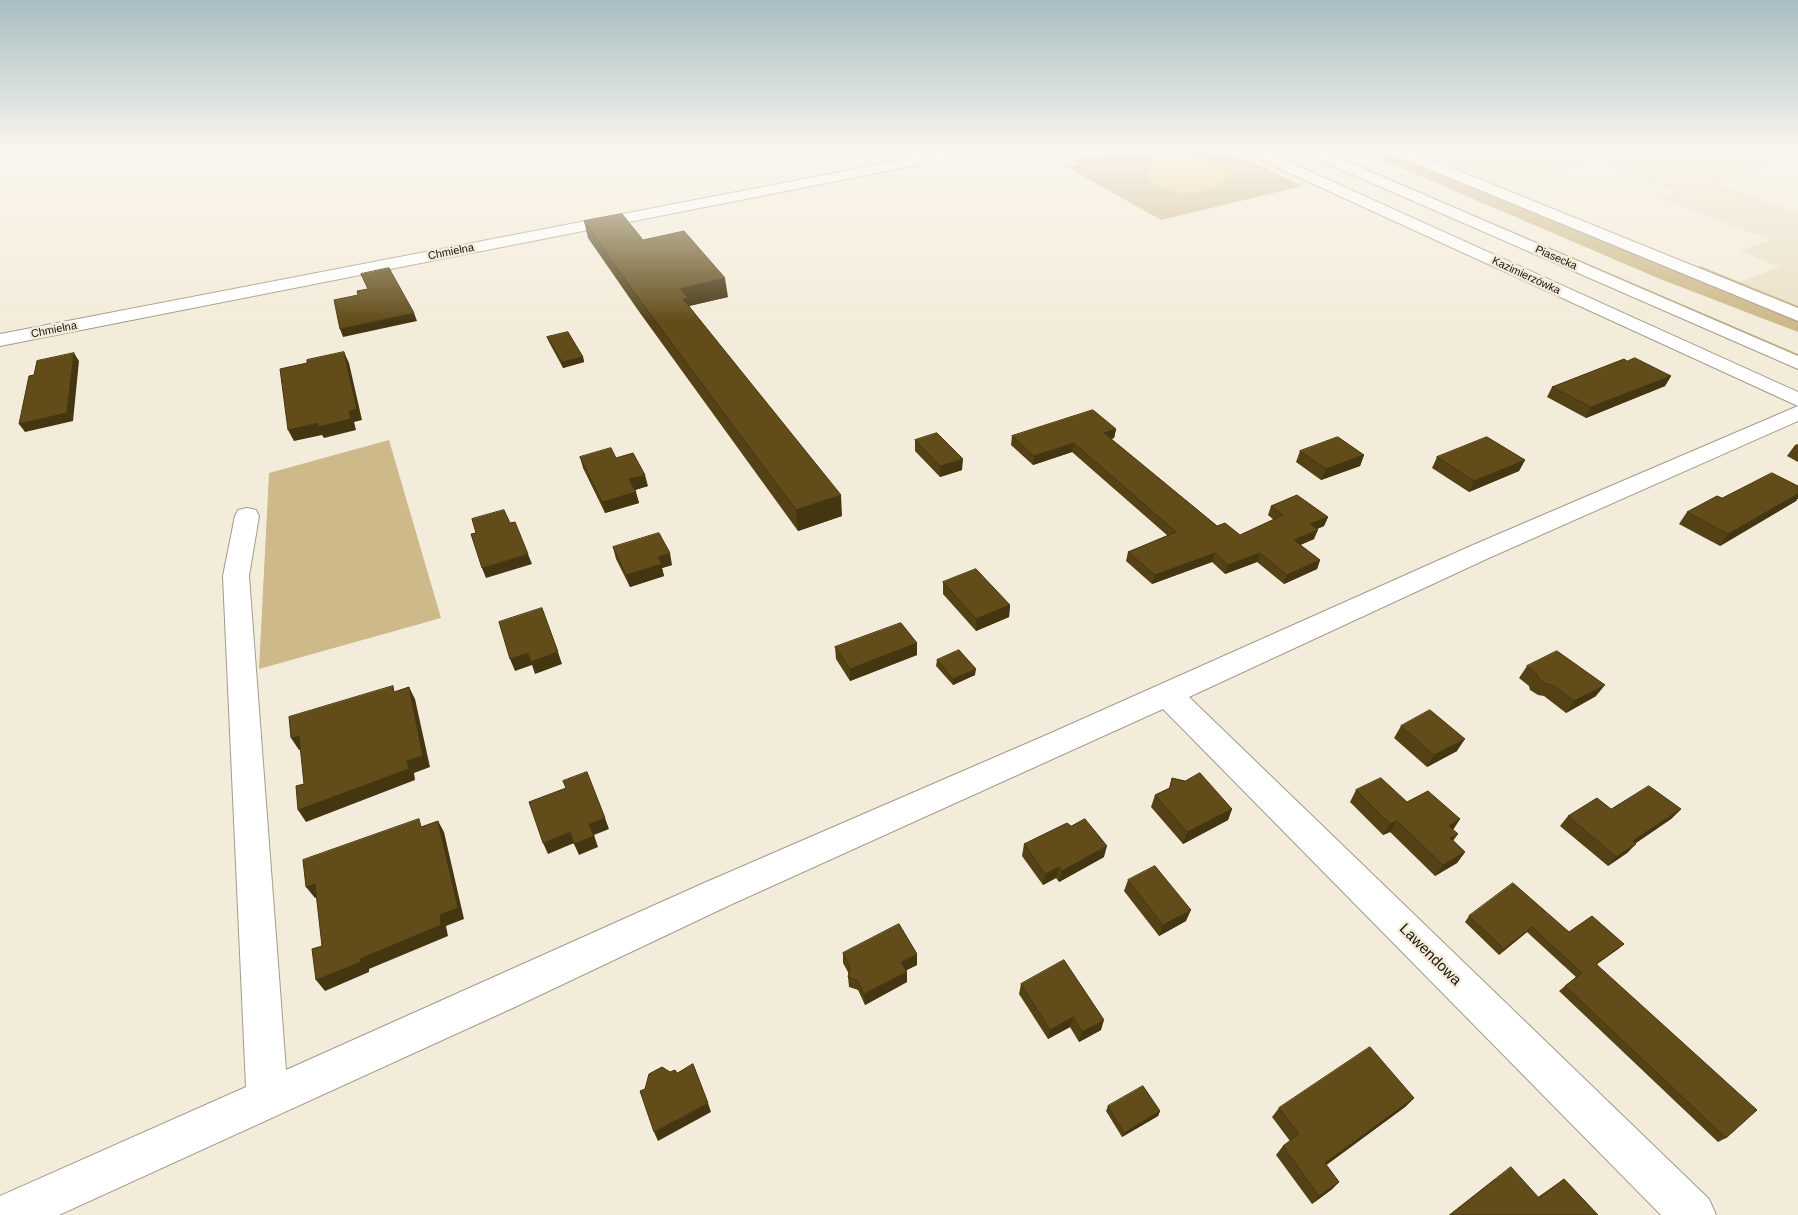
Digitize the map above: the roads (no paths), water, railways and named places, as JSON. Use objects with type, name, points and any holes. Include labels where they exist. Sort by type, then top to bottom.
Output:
[{"type":"main road","name":"Chmielna","points":[[0,340],[650,209]]},
{"type":"main road","name":"Kazimierzówka","points":[[1379,209],[1798,400]]},
{"type":"main road","name":"Piasecka","points":[[1443,209],[1798,363]]},
{"type":"main road","name":"Piasecka","points":[[1472,209],[1798,348]]},
{"type":"main road","points":[[1538,209],[1798,315]]},
{"type":"main road","points":[[8,1215],[1482,551],[1798,413]]},
{"type":"main road","points":[[247,516],[236,576],[267,1098]]},
{"type":"main road","name":"Lawendowa","points":[[1167,694],[1693,1215]]}]
